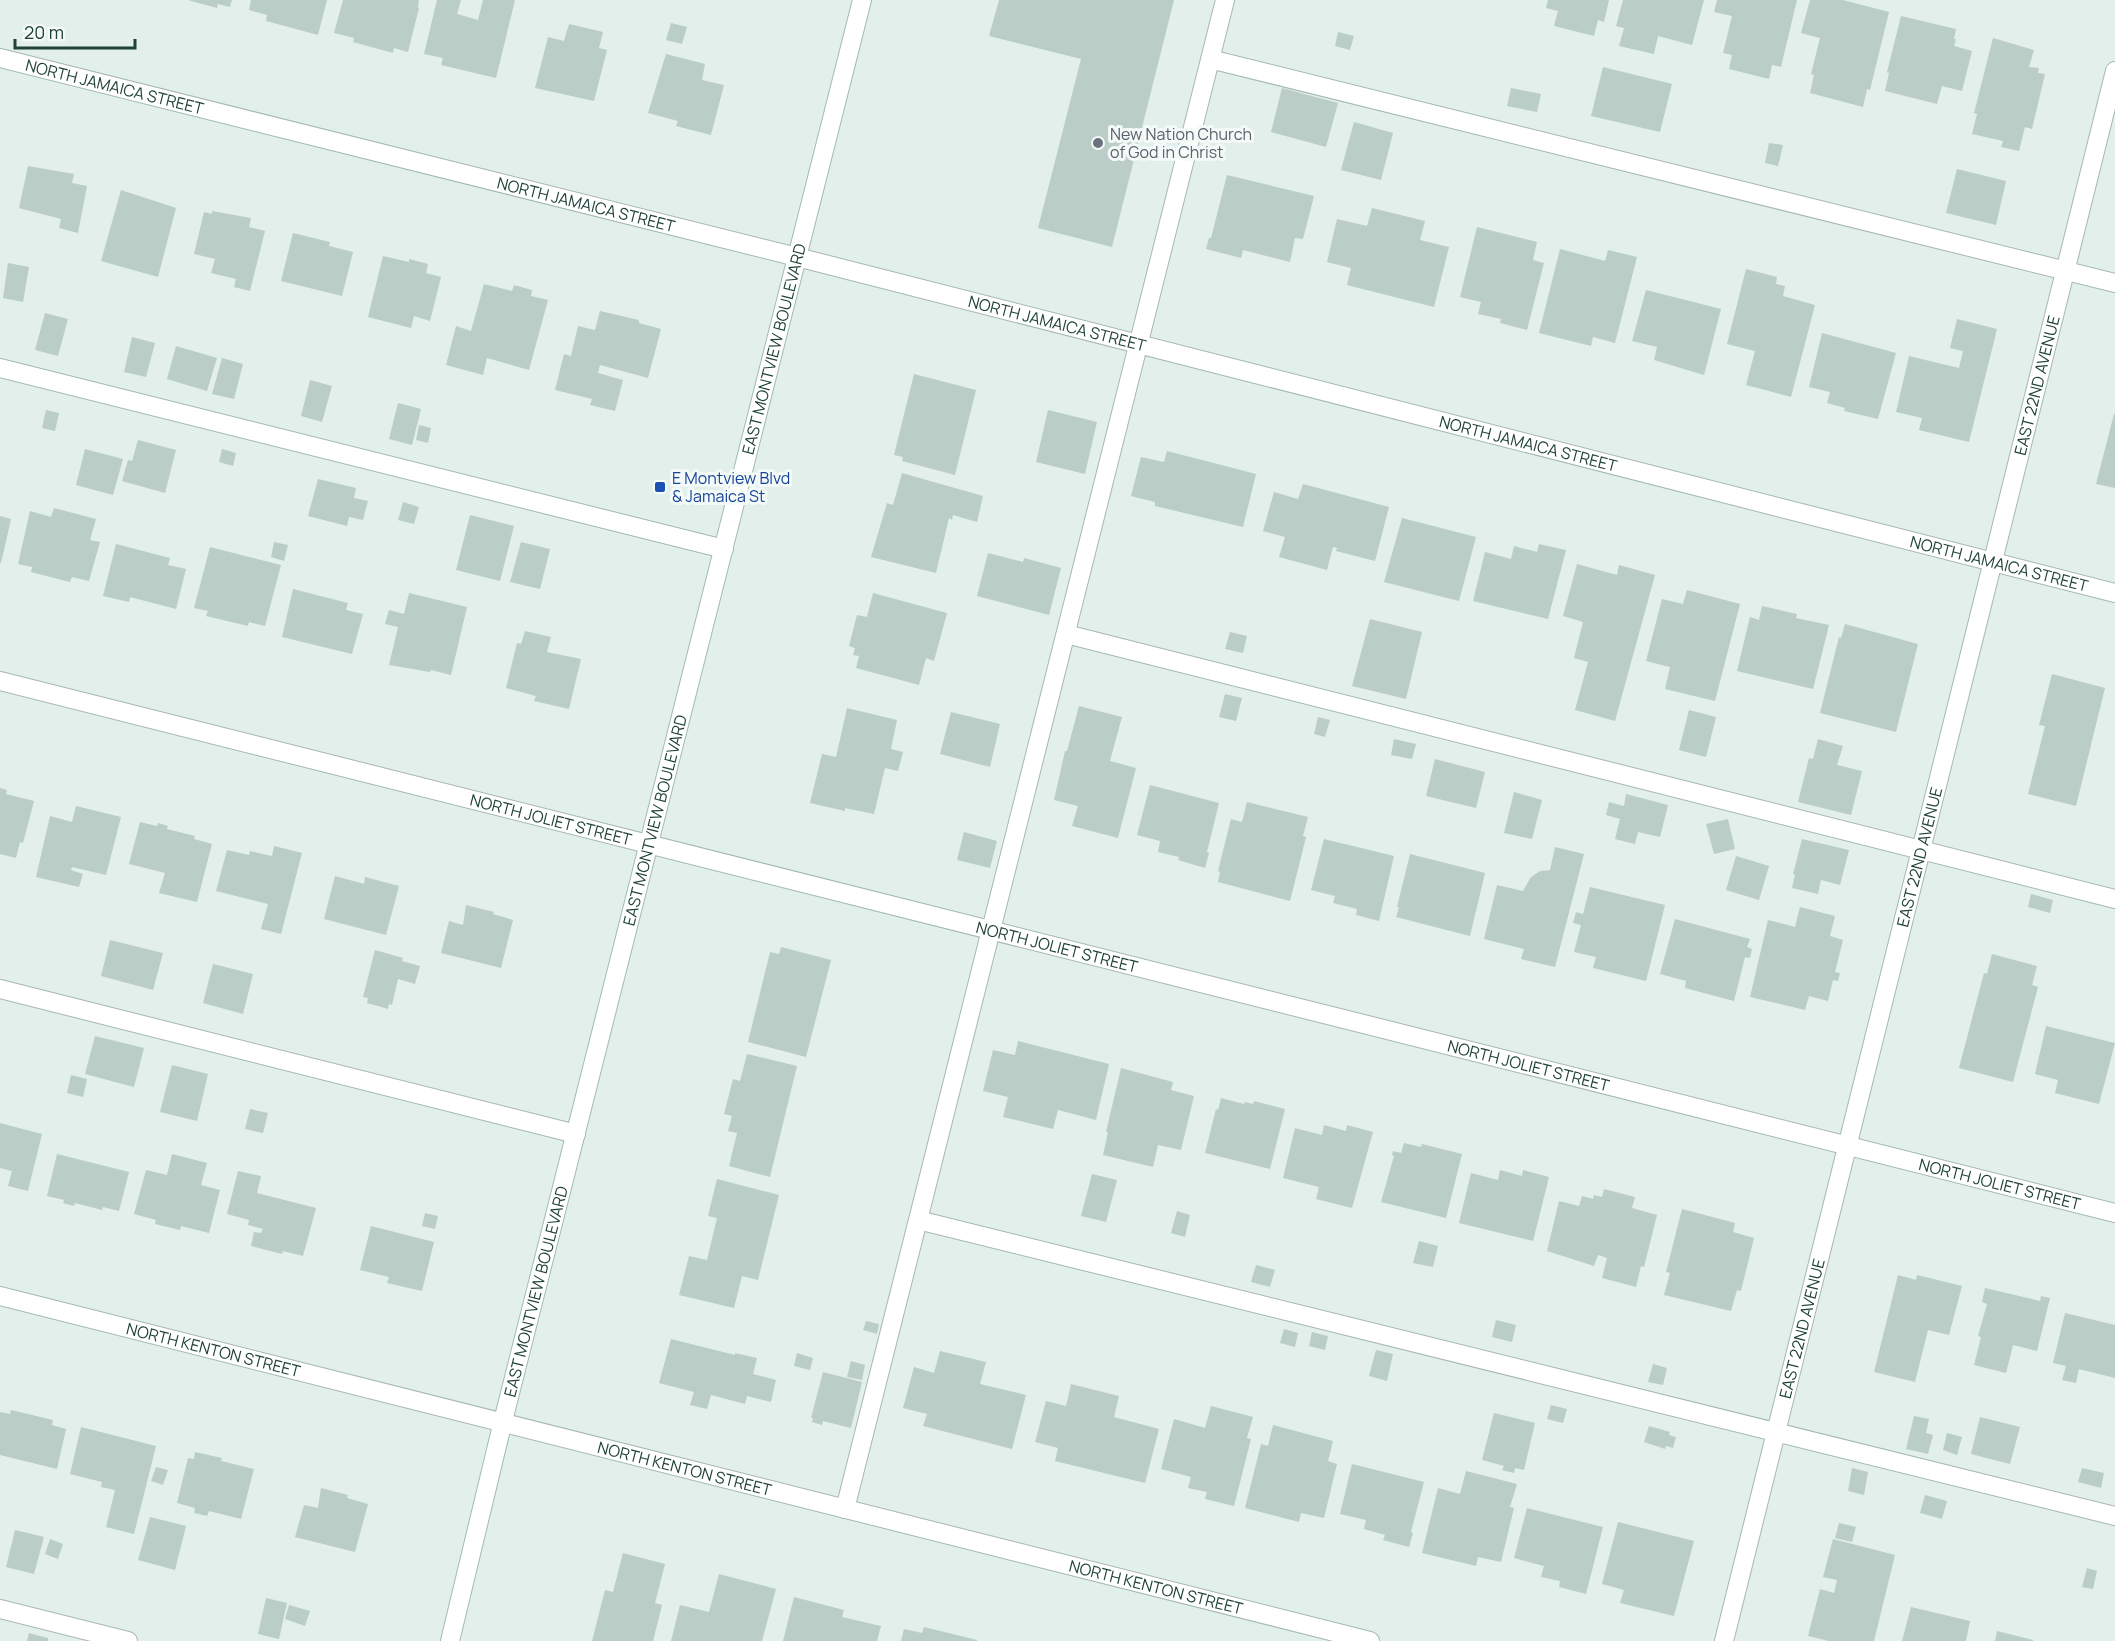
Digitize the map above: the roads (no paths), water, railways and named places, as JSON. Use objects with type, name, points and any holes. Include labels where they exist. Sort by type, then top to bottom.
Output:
[{"type":"street","name":"EAST MONTVIEW BOULEVARD","points":[[450,1641],[503,1421],[862,0]]},
{"type":"street","points":[[845,1509],[1226,0]]},
{"type":"street","name":"NORTH JAMAICA STREET","points":[[0,58],[797,257],[2115,592]]},
{"type":"street","points":[[1210,59],[2115,283]]},
{"type":"street","name":"EAST 22ND AVENUE","points":[[1724,1641],[2115,71]]},
{"type":"street","points":[[0,368],[724,549]]},
{"type":"street","points":[[1066,634],[2115,899]]},
{"type":"street","name":"NORTH JOLIET STREET","points":[[0,681],[2115,1213]]},
{"type":"street","points":[[0,989],[576,1134]]},
{"type":"street","points":[[918,1220],[2115,1516]]},
{"type":"street","name":"NORTH KENTON STREET","points":[[0,1296],[1370,1641]]},
{"type":"street","points":[[0,1609],[128,1641]]},
{"type":"place","name":"New Nation Church of God in Christ","points":[[1098,143]]},
{"type":"place","name":"E Montview Blvd & Jamaica St","points":[[660,487]]}]
